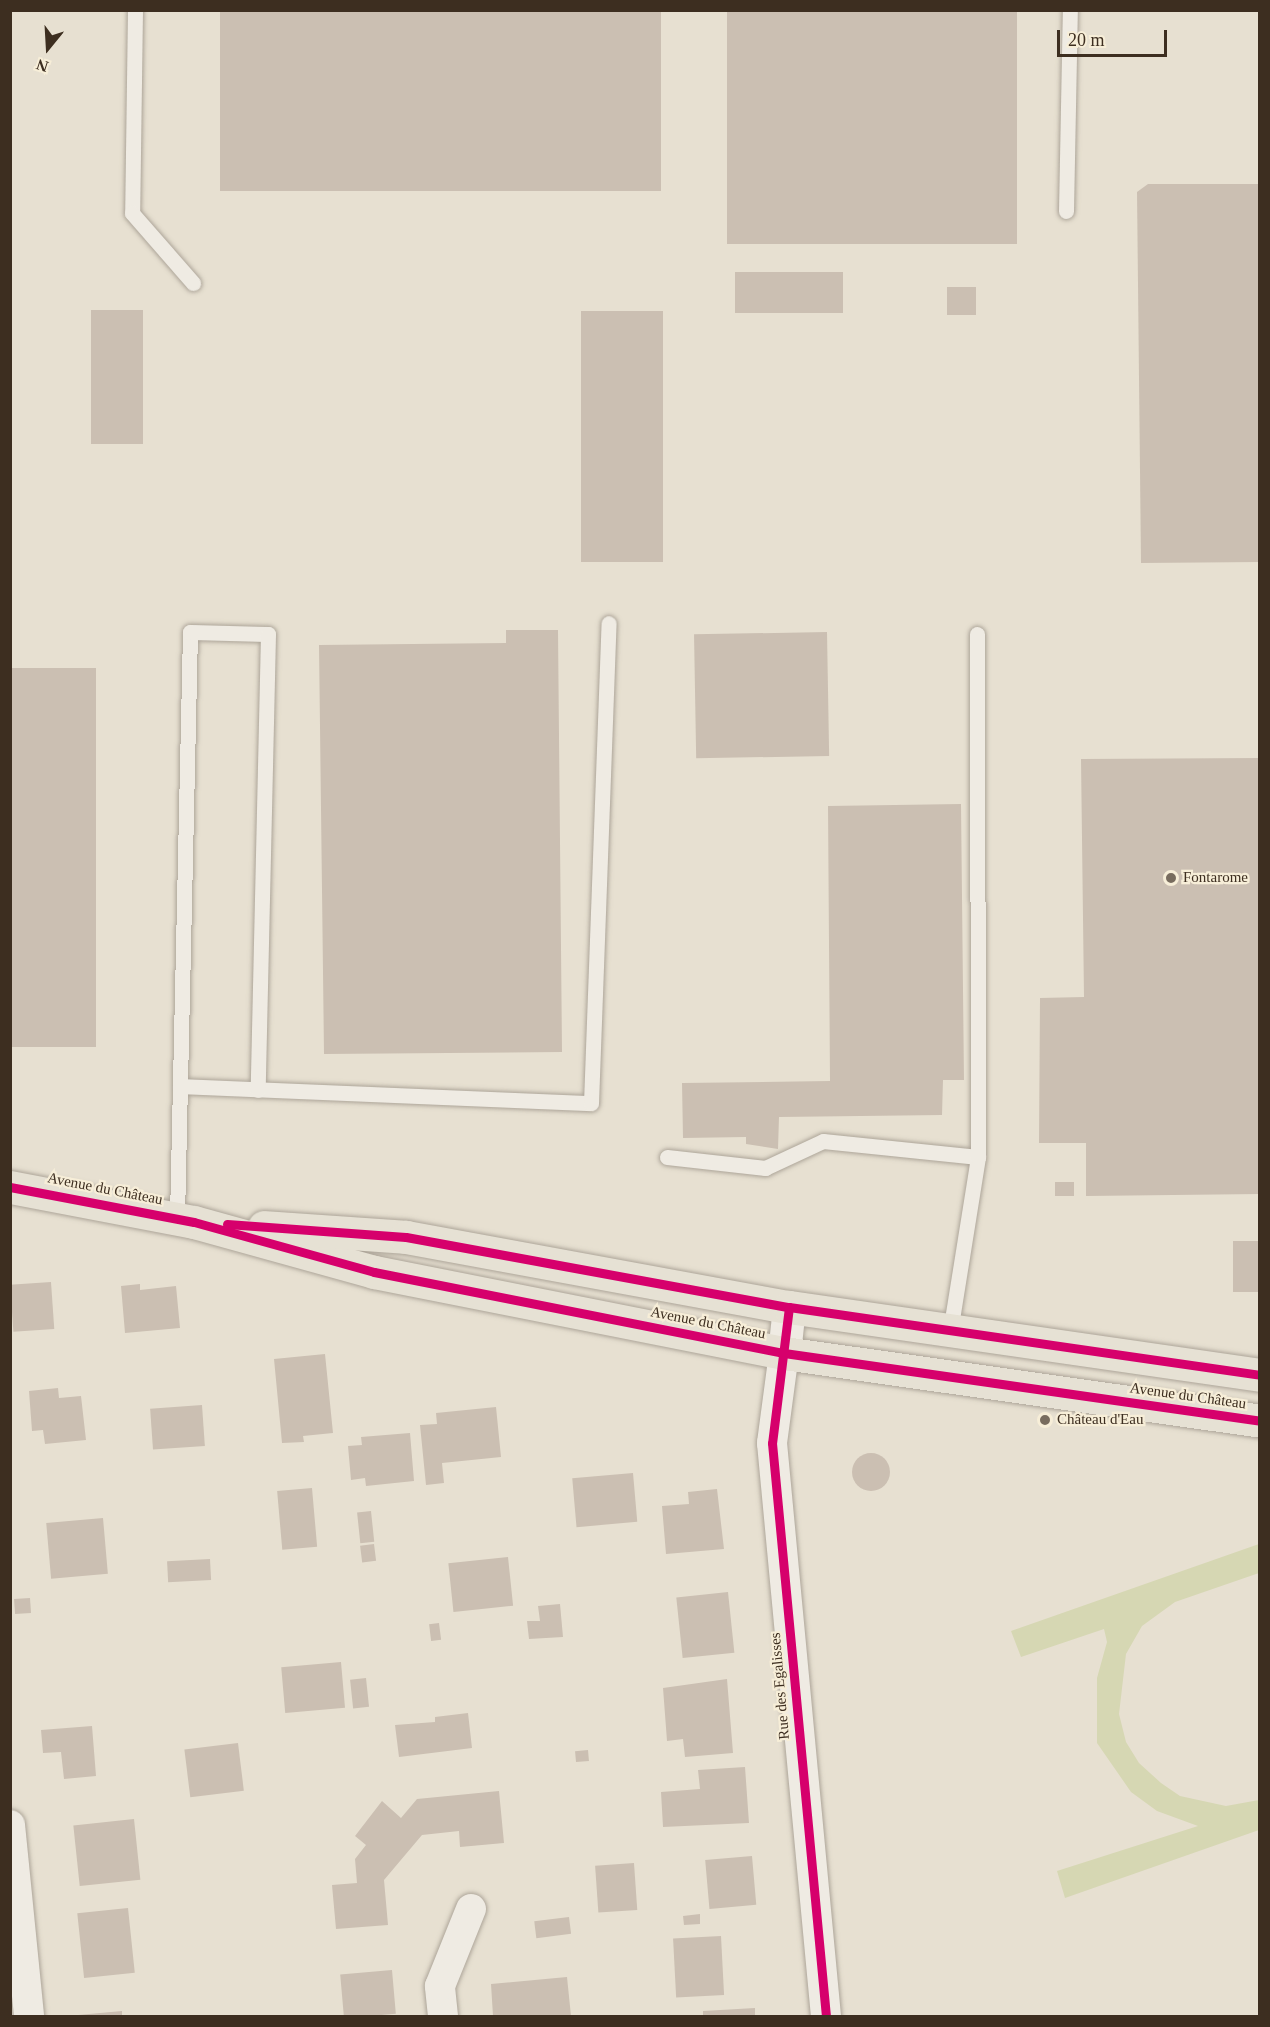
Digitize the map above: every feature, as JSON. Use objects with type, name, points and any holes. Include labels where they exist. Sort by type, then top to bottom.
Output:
[{"type":"main road","name":"Avenue du Château","points":[[10,1187],[185,1220],[374,1272],[784,1353],[1260,1421]]},
{"type":"main road","name":"Avenue du Château","points":[[185,1220],[406,1237],[789,1307],[1260,1375]]},
{"type":"street","points":[[784,1353],[789,1307]]},
{"type":"street","name":"Rue des Egalisses","points":[[784,1353],[772,1443],[826,2016]]},
{"type":"street","points":[[10,1826],[29,2016]]},
{"type":"street","points":[[443,2016],[440,1986],[471,1909]]},
{"type":"lane","points":[[135,10],[132,213],[193,283]]},
{"type":"lane","points":[[1066,211],[1070,10]]},
{"type":"lane","points":[[180,1086],[591,1102],[609,623]]},
{"type":"lane","points":[[185,1220],[180,1086],[190,632],[268,634],[258,1090]]},
{"type":"lane","points":[[950,1332],[978,1157],[977,634]]},
{"type":"lane","points":[[667,1157],[765,1168],[824,1141],[978,1157]]},
{"type":"green space","points":[[1259,1544],[1259,1573],[1175,1602],[1142,1626],[1126,1654],[1119,1714],[1126,1742],[1139,1763],[1161,1783],[1180,1796],[1226,1806],[1259,1800],[1259,1830],[1065,1898],[1057,1871],[1198,1826],[1157,1811],[1131,1792],[1097,1743],[1097,1678],[1107,1642],[1104,1629],[1021,1657],[1011,1631]]},
{"type":"building","points":[[220,10],[661,10],[661,191],[220,191]]},
{"type":"building","points":[[727,10],[1017,10],[1017,244],[727,244]]},
{"type":"building","points":[[1148,184],[1260,184],[1260,562],[1141,563],[1137,192]]},
{"type":"building","points":[[735,272],[843,272],[843,313],[735,313]]},
{"type":"building","points":[[947,287],[976,287],[976,315],[947,315]]},
{"type":"building","points":[[91,310],[143,310],[143,444],[91,444]]},
{"type":"building","points":[[581,311],[663,311],[663,562],[581,562]]},
{"type":"building","points":[[506,630],[558,630],[562,1052],[324,1054],[319,645],[506,643]]},
{"type":"building","points":[[827,632],[829,756],[696,758],[694,634]]},
{"type":"building","points":[[10,668],[96,668],[96,1047],[10,1047]]},
{"type":"building","name":"Fontarome","points":[[1260,758],[1260,1194],[1086,1196],[1086,1143],[1039,1143],[1040,998],[1084,997],[1081,759]]},
{"type":"building","points":[[961,804],[964,1080],[943,1080],[942,1115],[779,1117],[778,1149],[746,1144],[746,1137],[683,1138],[682,1083],[830,1081],[828,806]]},
{"type":"building","points":[[1055,1182],[1074,1182],[1074,1196],[1055,1196]]},
{"type":"building","points":[[1233,1241],[1260,1241],[1260,1292],[1233,1292]]},
{"type":"building","points":[[51,1282],[54,1329],[13,1332],[10,1285]]},
{"type":"building","points":[[140,1284],[140,1290],[176,1286],[180,1328],[125,1333],[121,1286]]},
{"type":"building","points":[[325,1354],[333,1433],[303,1436],[304,1442],[282,1443],[274,1359]]},
{"type":"building","points":[[58,1388],[59,1398],[81,1396],[86,1440],[45,1444],[43,1430],[32,1431],[29,1391]]},
{"type":"building","points":[[202,1405],[205,1446],[153,1450],[150,1409]]},
{"type":"building","points":[[496,1407],[501,1457],[442,1463],[444,1483],[426,1485],[420,1425],[437,1424],[436,1413]]},
{"type":"building","points":[[410,1433],[414,1481],[366,1486],[365,1478],[351,1480],[348,1446],[362,1445],[361,1437]]},
{"type":"building","points":[[871,1453],[885,1458],[890,1472],[885,1486],[871,1491],[857,1486],[852,1472],[857,1458]]},
{"type":"building","points":[[633,1473],[637,1522],[577,1527],[572,1478]]},
{"type":"building","points":[[312,1488],[317,1547],[282,1550],[277,1491]]},
{"type":"building","points":[[717,1489],[724,1549],[666,1554],[662,1506],[689,1504],[688,1492]]},
{"type":"building","points":[[371,1511],[374,1542],[360,1543],[357,1512]]},
{"type":"building","points":[[103,1518],[108,1574],[51,1579],[46,1523]]},
{"type":"building","points":[[374,1544],[376,1561],[362,1563],[360,1546]]},
{"type":"building","points":[[508,1557],[513,1606],[453,1612],[448,1563]]},
{"type":"building","points":[[210,1559],[211,1580],[168,1582],[167,1561]]},
{"type":"building","points":[[728,1592],[734,1653],[683,1658],[676,1597]]},
{"type":"building","points":[[30,1598],[31,1613],[15,1614],[14,1599]]},
{"type":"building","points":[[560,1604],[563,1637],[529,1639],[527,1621],[540,1621],[538,1606]]},
{"type":"building","points":[[439,1623],[441,1640],[431,1641],[429,1624]]},
{"type":"building","points":[[341,1662],[345,1708],[285,1713],[281,1667]]},
{"type":"building","points":[[366,1678],[369,1707],[353,1709],[350,1680]]},
{"type":"building","points":[[727,1679],[733,1753],[685,1757],[683,1739],[667,1741],[663,1688]]},
{"type":"building","points":[[468,1713],[472,1748],[399,1757],[395,1725],[435,1722],[435,1717]]},
{"type":"building","points":[[92,1726],[96,1776],[64,1779],[61,1752],[43,1753],[41,1730]]},
{"type":"building","points":[[238,1743],[244,1791],[190,1797],[184,1750]]},
{"type":"building","points":[[588,1750],[589,1761],[576,1762],[575,1751]]},
{"type":"building","points":[[745,1767],[749,1823],[663,1827],[661,1792],[700,1789],[698,1770]]},
{"type":"building","points":[[499,1791],[504,1843],[460,1847],[459,1831],[422,1835],[384,1880],[388,1925],[336,1929],[332,1885],[357,1883],[355,1859],[366,1845],[355,1836],[382,1801],[401,1818],[417,1799]]},
{"type":"building","points":[[134,1819],[140,1880],[80,1886],[73,1825]]},
{"type":"building","points":[[752,1856],[756,1905],[709,1909],[705,1860]]},
{"type":"building","points":[[634,1863],[637,1910],[598,1913],[595,1866]]},
{"type":"building","points":[[128,1908],[135,1973],[84,1978],[77,1913]]},
{"type":"building","points":[[700,1914],[700,1924],[684,1925],[683,1916]]},
{"type":"building","points":[[569,1917],[571,1934],[536,1938],[534,1921]]},
{"type":"building","points":[[721,1936],[724,1995],[676,1997],[673,1939]]},
{"type":"building","points":[[392,1970],[396,2014],[344,2016],[340,1975]]},
{"type":"building","points":[[567,1977],[571,2016],[493,2016],[491,1984]]},
{"type":"building","points":[[755,2008],[755,2016],[703,2016],[703,2011]]},
{"type":"building","points":[[122,2011],[122,2016],[78,2016],[78,2015]]},
{"type":"cycle path","points":[[10,1187],[194,1222],[374,1272],[784,1353],[1260,1421]]},
{"type":"cycle path","points":[[227,1224],[406,1237],[789,1307],[1260,1375]]},
{"type":"cycle path","points":[[789,1307],[772,1443],[826,2016]]},
{"type":"place","name":"Fontarome","points":[[1171,878]]},
{"type":"place","name":"Château d'Eau","points":[[1045,1420]]}]
